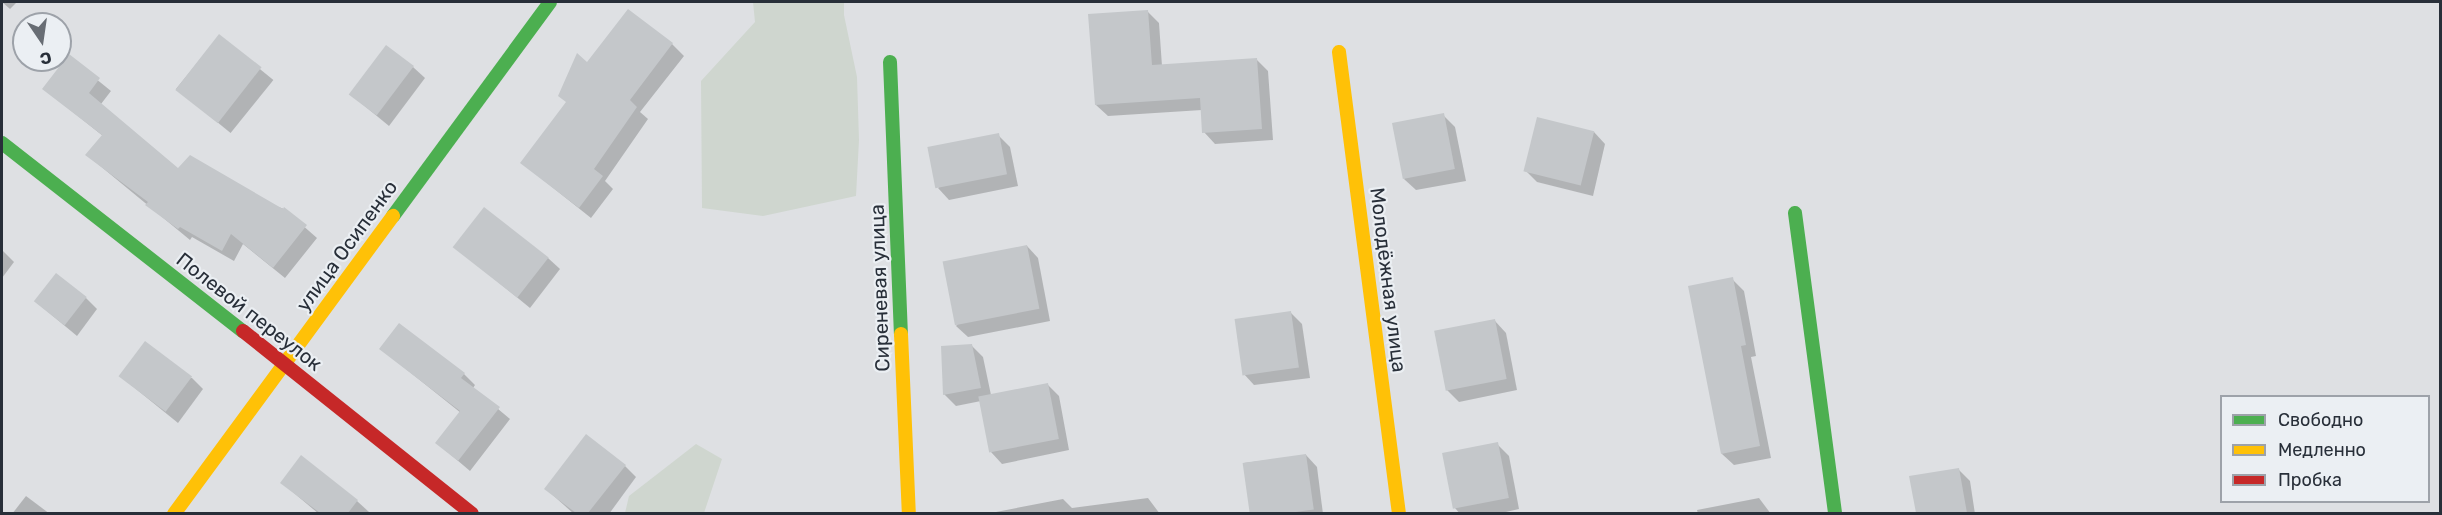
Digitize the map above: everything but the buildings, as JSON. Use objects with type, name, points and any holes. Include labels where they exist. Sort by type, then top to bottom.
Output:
[{"type":"street","name":"улица Осипенко","points":[[174,513],[550,2]]},
{"type":"street","name":"Молодёжная улица","points":[[1339,52],[1399,513]]},
{"type":"street","name":"Сиреневая улица","points":[[890,62],[909,513]]},
{"type":"street","name":"Полевой переулок","points":[[2,143],[472,513]]},
{"type":"street","points":[[1794,213],[1835,513]]},
{"type":"shaded area","points":[[753,2],[844,2],[844,15],[857,77],[859,140],[856,196],[763,216],[702,208],[701,81],[755,22]]},
{"type":"shaded area","points":[[696,444],[722,459],[704,513],[625,513],[629,496]]},
{"type":"traffic: fast","points":[[393,216],[550,2]]},
{"type":"traffic: fast","points":[[890,62],[901,334]]},
{"type":"traffic: fast","points":[[2,143],[243,331]]},
{"type":"traffic: fast","points":[[1795,213],[1835,514]]},
{"type":"traffic: slow","points":[[1339,52],[1399,514]]},
{"type":"traffic: slow","points":[[174,514],[393,216]]},
{"type":"traffic: slow","points":[[901,334],[909,514]]},
{"type":"traffic: jam","points":[[243,331],[472,514]]}]
